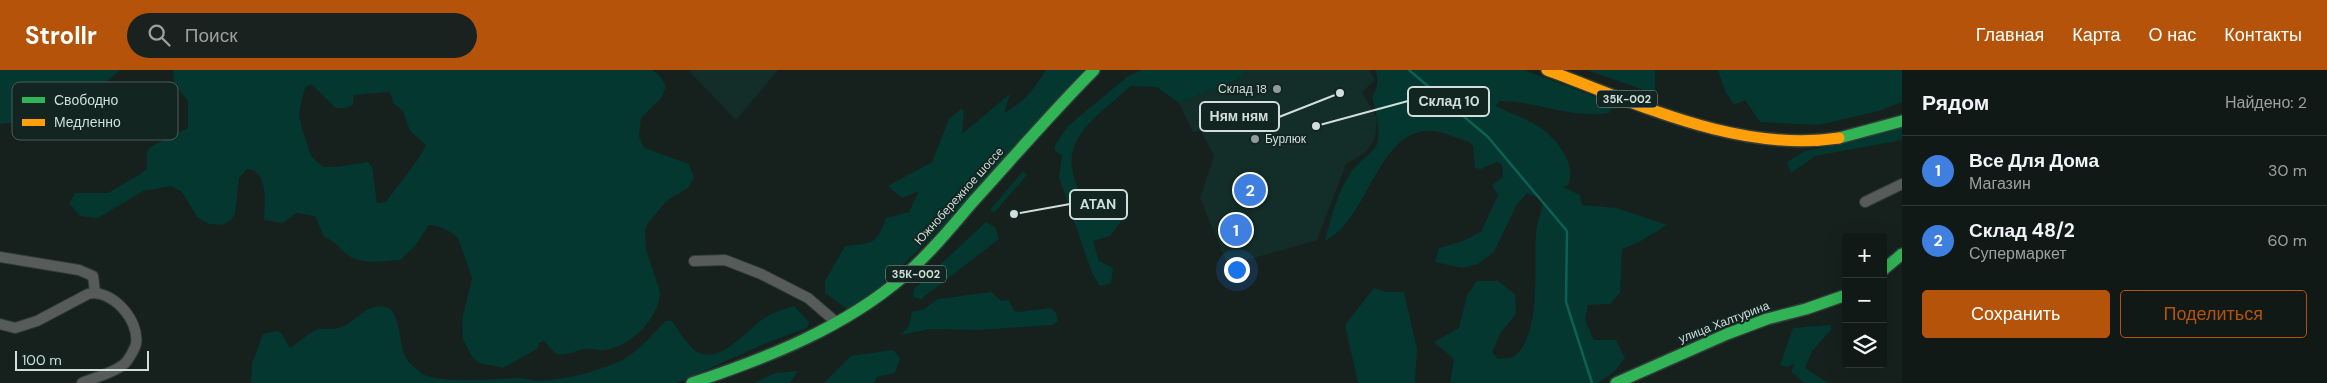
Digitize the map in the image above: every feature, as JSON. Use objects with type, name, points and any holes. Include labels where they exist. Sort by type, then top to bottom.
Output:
[{"type":"main road","name":"Южнобережное шоссе","points":[[692,383],[778,349],[836,322],[876,298],[905,275],[969,208],[1065,98],[1094,70]]},
{"type":"main road","name":"Южнобережное шоссе","points":[[718,383],[792,353],[843,328],[881,305],[898,292],[975,215],[1070,104],[1106,70]]},
{"type":"main road","name":"35К-002","points":[[1547,70],[1707,128],[1753,136],[1803,141],[1850,135],[1902,121]]},
{"type":"main road","name":"35К-002","points":[[1562,70],[1708,122],[1755,132],[1801,135],[1850,129],[1902,115]]},
{"type":"main road","points":[[1887,267],[1902,254]]},
{"type":"main road","name":"улица Халтурина","points":[[1616,383],[1727,334],[1767,319],[1806,309],[1842,296]]},
{"type":"street","points":[[1864,202],[1902,184]]},
{"type":"street","points":[[0,257],[79,270],[93,276],[96,292]]},
{"type":"street","points":[[694,261],[725,260],[761,274],[808,298],[836,322]]},
{"type":"street","points":[[0,324],[15,328],[38,320],[88,294],[96,292],[104,294],[126,313],[134,327],[136,344],[126,363],[82,383]]},
{"type":"shaded area","points":[[0,70],[120,70],[106,82],[12,82],[12,122],[0,124]]},
{"type":"shaded area","points":[[173,70],[652,70],[660,76],[666,86],[662,97],[641,118],[639,136],[644,148],[689,164],[694,178],[688,188],[666,201],[645,230],[646,249],[660,292],[659,302],[642,330],[624,344],[602,350],[585,349],[568,354],[558,354],[544,341],[539,343],[537,349],[503,368],[479,363],[471,355],[463,339],[462,320],[472,278],[458,238],[440,227],[429,225],[415,246],[400,260],[361,261],[349,256],[333,241],[324,237],[315,216],[297,213],[282,223],[264,220],[265,198],[262,182],[254,171],[247,169],[239,178],[235,214],[232,219],[222,225],[209,224],[197,217],[182,192],[171,186],[143,191],[98,218],[80,216],[69,203],[75,193],[108,193],[142,173],[147,168],[147,151],[152,146],[164,140],[178,140],[178,133],[188,128],[188,101],[178,88],[178,82],[174,82]],"holes":[[[311,84],[336,108],[345,108],[353,105],[354,95],[389,92],[393,103],[403,111],[410,131],[426,145],[386,202],[377,203],[372,167],[368,162],[323,167],[311,156],[299,116],[305,88]]]},
{"type":"shaded area","points":[[688,70],[778,70],[736,120]]},
{"type":"shaded area","points":[[1046,70],[1092,70],[947,222],[853,313],[825,293],[825,281],[845,246],[872,241],[880,233],[886,218],[909,212],[919,191],[902,198],[888,186],[932,162],[949,119],[961,109],[964,111],[962,134],[1010,94],[1004,113],[1028,94]]},
{"type":"shaded area","points":[[1141,70],[1245,70],[1242,77],[1179,103],[1157,87],[1130,86],[1091,121],[1083,131],[1076,142],[1072,154],[1072,167],[1085,211],[1097,212],[1122,220],[1110,236],[1093,241],[1099,261],[1113,268],[1111,283],[1100,286],[1092,273],[1059,177],[1062,155],[1056,152],[1054,147],[1068,126],[1127,77]]},
{"type":"shaded area","points":[[1245,70],[1369,70],[1375,80],[1362,92],[1377,119],[1375,138],[1366,152],[1346,164],[1317,240],[1254,258],[1227,263],[1200,198],[1214,156],[1201,131],[1193,132],[1179,103],[1241,77]]},
{"type":"shaded area","points":[[1375,70],[1524,70],[1614,104],[1609,113],[1595,114],[1567,112],[1513,102],[1499,101],[1496,106],[1538,126],[1558,144],[1570,168],[1568,185],[1563,187],[1580,195],[1582,205],[1617,208],[1667,225],[1639,242],[1622,249],[1620,293],[1610,304],[1588,305],[1585,320],[1594,340],[1616,340],[1625,358],[1615,371],[1598,383],[1450,383],[1454,359],[1434,342],[1459,328],[1467,295],[1477,281],[1498,281],[1515,294],[1516,314],[1501,332],[1492,352],[1498,359],[1510,358],[1522,348],[1529,334],[1535,300],[1536,234],[1544,200],[1527,193],[1516,206],[1494,252],[1478,264],[1462,268],[1435,262],[1439,248],[1460,242],[1481,232],[1498,195],[1492,185],[1503,177],[1502,165],[1497,162],[1481,169],[1475,168],[1473,146],[1469,142],[1432,131],[1414,134],[1399,144],[1386,159],[1353,214],[1340,230],[1325,241],[1335,205],[1346,179],[1377,144],[1378,127],[1372,98],[1377,84]]},
{"type":"shaded area","points":[[1587,70],[1655,70],[1655,94]]},
{"type":"shaded area","points":[[1718,70],[1902,70],[1902,102],[1879,111],[1818,125],[1760,122],[1745,100],[1734,105],[1725,91]]},
{"type":"shaded area","points":[[1902,124],[1902,140],[1815,156],[1791,173],[1787,162],[1805,151],[1857,141]]},
{"type":"shaded area","points":[[1023,171],[1027,175],[994,213],[990,210]]},
{"type":"shaded area","points":[[986,222],[995,227],[999,239],[921,299],[913,297],[914,289]]},
{"type":"shaded area","points":[[1374,288],[1386,292],[1404,292],[1417,349],[1415,383],[1358,383],[1345,325]]},
{"type":"shaded area","points":[[991,292],[1001,301],[1009,300],[1014,311],[1051,308],[1056,313],[1058,321],[1053,325],[979,330],[930,329],[901,335],[909,325],[912,312],[924,309],[938,299]]},
{"type":"shaded area","points":[[378,306],[385,307],[394,315],[403,352],[411,364],[422,374],[453,380],[523,378],[547,381],[583,374],[618,362],[638,349],[666,321],[672,321],[684,339],[696,351],[709,355],[718,353],[727,349],[766,317],[794,306],[809,322],[807,328],[764,344],[677,383],[251,383],[252,364],[263,334],[277,331],[281,333],[290,348],[315,330],[339,328],[367,310]]},
{"type":"shaded area","points":[[1831,325],[1831,330],[1812,351],[1805,368],[1828,383],[1804,383],[1791,371],[1795,364],[1787,367],[1780,365],[1793,328]]},
{"type":"shaded area","points":[[893,350],[900,358],[895,373],[877,377],[874,383],[824,383],[851,356]]},
{"type":"shaded area","points":[[798,371],[790,383],[754,383],[775,373]]},
{"type":"waterway","points":[[1409,70],[1488,137],[1567,231],[1566,302],[1592,383]]},
{"type":"traffic: fast","points":[[692,383],[804,340],[881,295],[930,251],[1047,119],[1094,70]]},
{"type":"traffic: fast","points":[[1839,138],[1902,121]]},
{"type":"traffic: fast","points":[[1887,267],[1902,254]]},
{"type":"traffic: fast","points":[[1616,383],[1727,334],[1767,319],[1806,309],[1842,296]]},
{"type":"traffic: slow","points":[[1547,70],[1653,110],[1727,132],[1764,138],[1802,141],[1839,138]]},
{"type":"place","name":"Склад 18","points":[[1277,89]]},
{"type":"place","name":"Ням ням","points":[[1340,93]]},
{"type":"place","name":"Склад 10","points":[[1316,126]]},
{"type":"place","name":"Бурлюк","points":[[1255,139]]},
{"type":"place","name":"Склад 48/2","points":[[1250,190]]},
{"type":"place","name":"ATAN","points":[[1014,214]]},
{"type":"place","name":"Все Для Дома","points":[[1236,230]]}]
